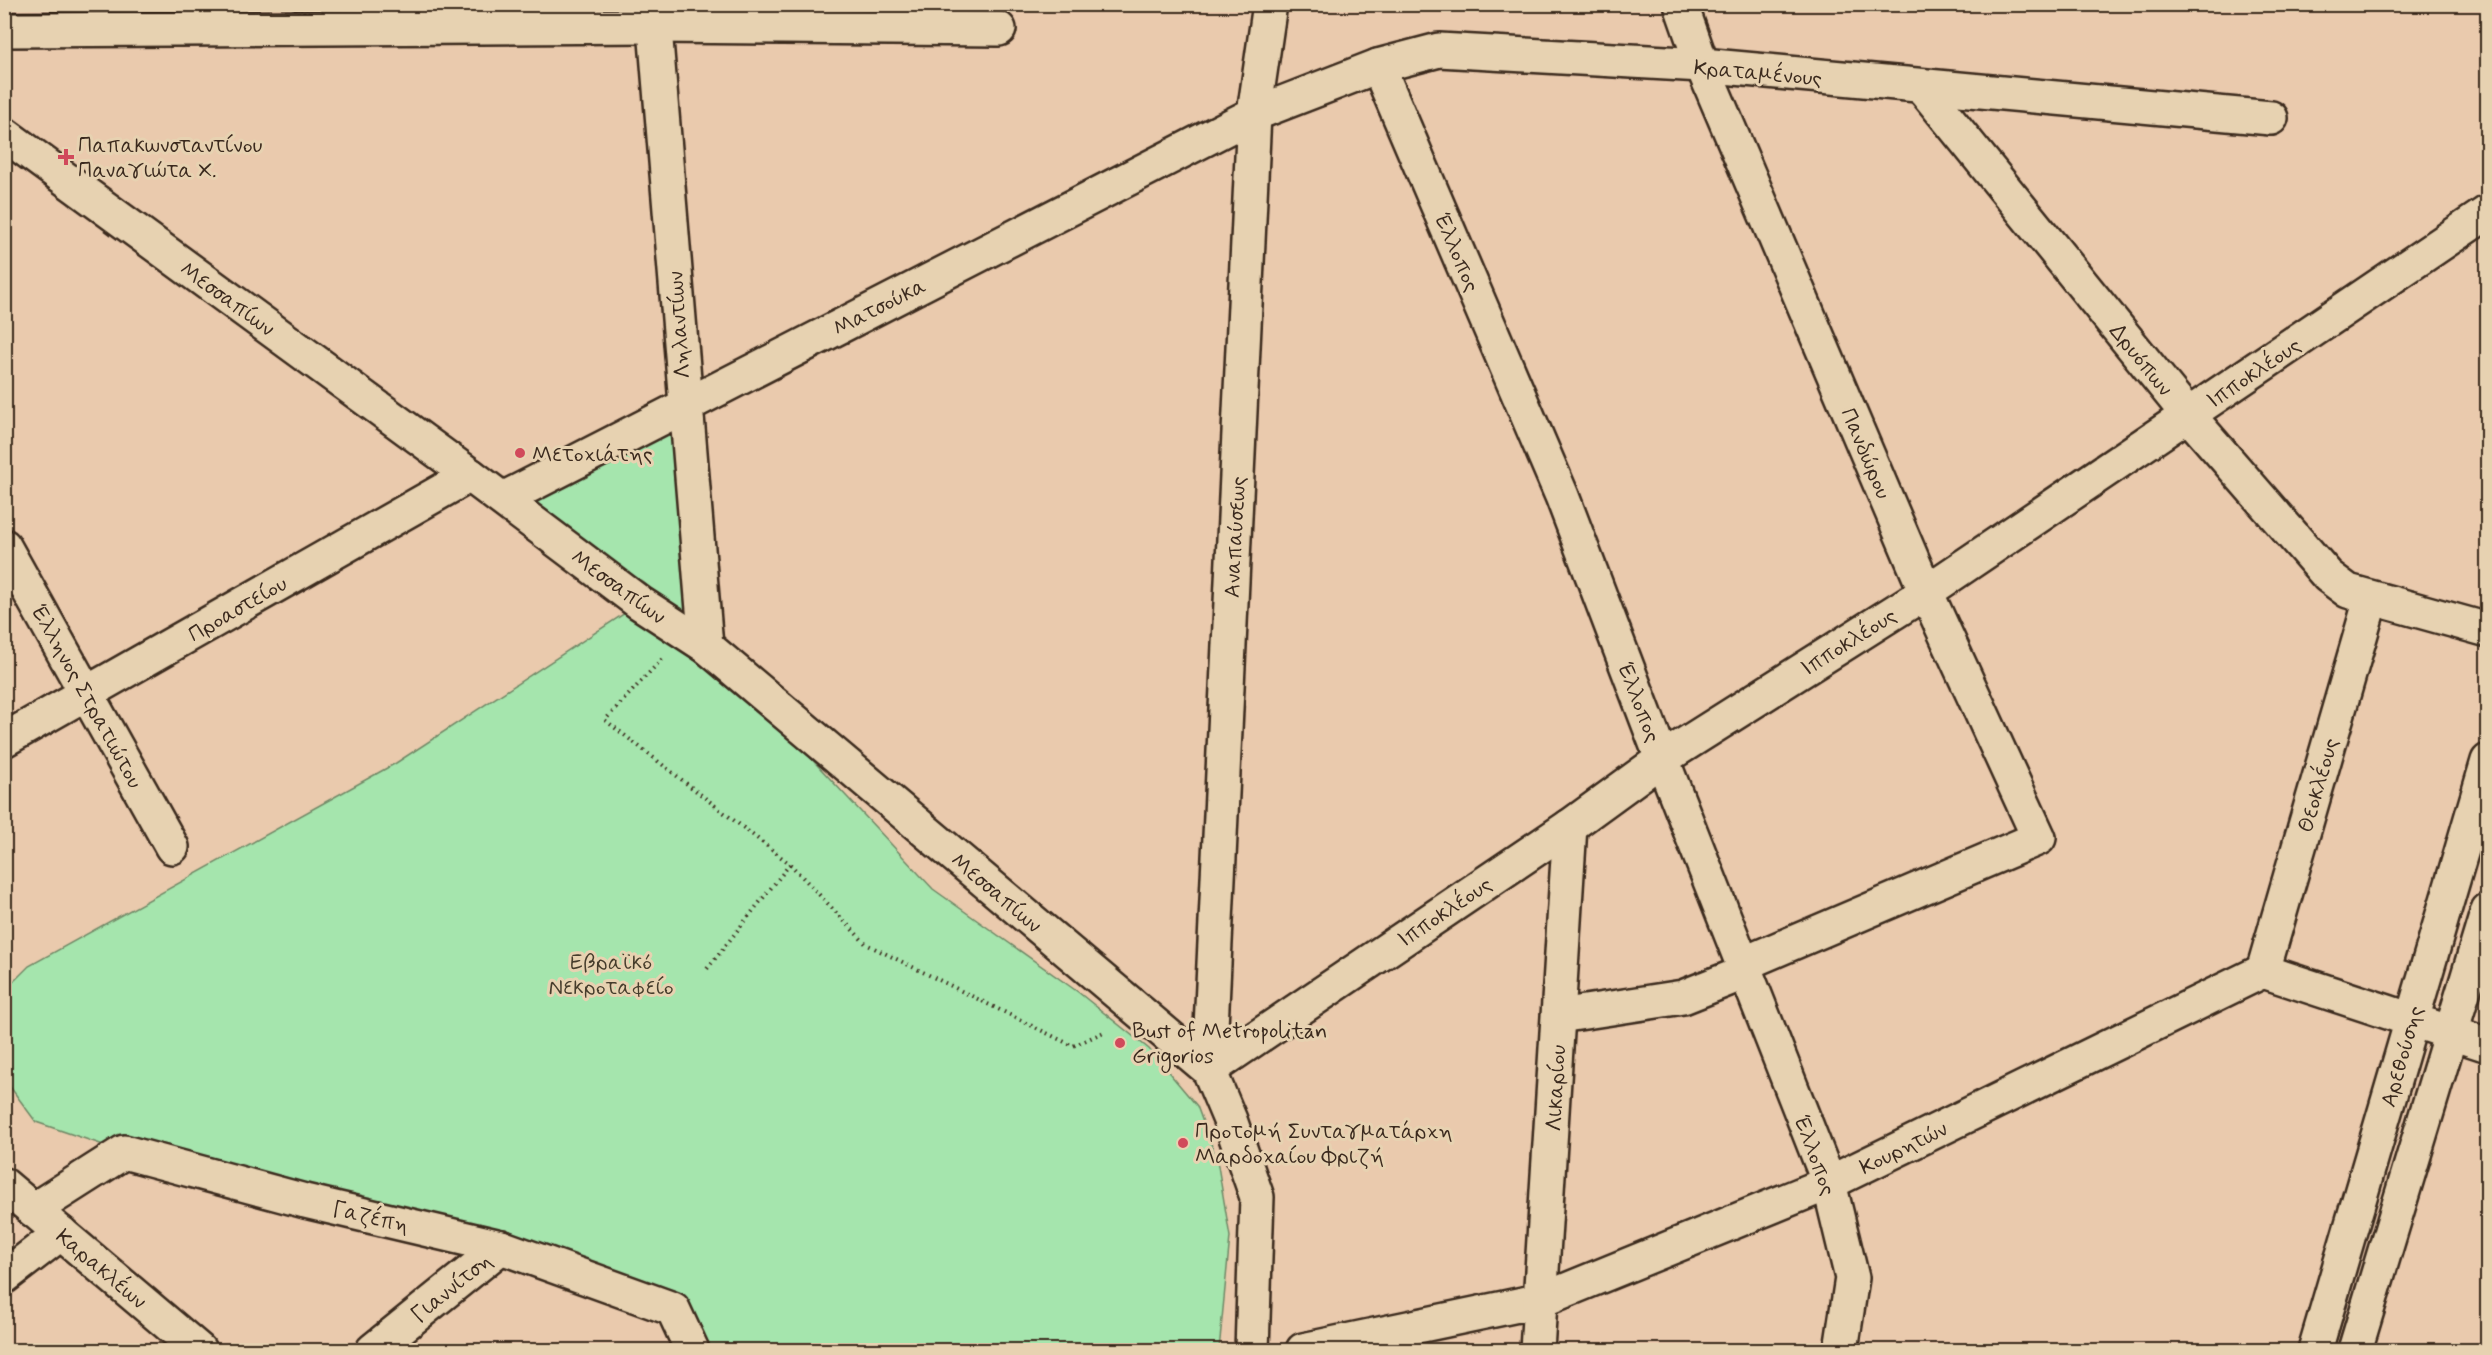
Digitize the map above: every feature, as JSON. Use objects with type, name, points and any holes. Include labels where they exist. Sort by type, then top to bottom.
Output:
[{"type":"street","name":"Αναπαύσεως","points":[[1209,1071],[1254,114],[1270,4]]},
{"type":"street","name":"Πανδώρου","points":[[1684,4],[1682,8],[1702,65],[1926,592],[2039,838],[1745,968]]},
{"type":"street","points":[[6,32],[654,15],[999,29]]},
{"type":"street","name":"Ληλαντίων","points":[[654,15],[684,406],[696,640]]},
{"type":"street","name":"Κραταμένους","points":[[1254,114],[1378,66],[1439,50],[1702,65],[1923,88],[2271,118]]},
{"type":"street","name":"Έλλοπος","points":[[1378,66],[1562,496],[1662,759],[1829,1183],[1852,1278],[1841,1350]]},
{"type":"street","name":"Δρυόπων","points":[[1923,88],[2189,416],[2328,576],[2348,591],[2371,599],[2487,630]]},
{"type":"street","name":"Ματσούκα","points":[[503,499],[1254,114]]},
{"type":"street","name":"Μεσσαπίων","points":[[4,134],[503,499],[640,603],[696,640],[1209,1071]]},
{"type":"street","name":"Ιπποκλέους","points":[[1209,1071],[1570,826],[1662,759],[1926,592],[2487,212]]},
{"type":"street","name":"Προαστείου","points":[[4,740],[470,476]]},
{"type":"street","name":"Έλληνος Στρατιώτου","points":[[4,546],[172,847]]},
{"type":"street","name":"Θεοκλέους","points":[[2263,971],[2371,599]]},
{"type":"street","name":"Αρεθούσης","points":[[2315,1350],[2487,761]]},
{"type":"street","name":"Λικαρίου","points":[[1537,1350],[1542,1300],[1570,826]]},
{"type":"street","name":"Αρεθούσης","points":[[2355,1350],[2487,910]]},
{"type":"street","points":[[1559,1016],[1683,996],[1745,968]]},
{"type":"street","points":[[2263,971],[2487,1045]]},
{"type":"street","name":"Κουρητών","points":[[1303,1350],[1542,1300],[1829,1183],[2263,971]]},
{"type":"street","points":[[1209,1071],[1230,1120],[1257,1197],[1252,1350]]},
{"type":"street","name":"Γαζέπη","points":[[33,1210],[124,1152],[305,1201],[501,1246],[673,1309],[692,1350]]},
{"type":"street","name":"Καρακλέων","points":[[4,1185],[199,1350]]},
{"type":"street","points":[[4,1277],[61,1233]]},
{"type":"street","name":"Γιαννίτση","points":[[373,1350],[501,1246]]},
{"type":"path","points":[[696,640],[604,720],[790,864],[866,944],[1073,1046],[1140,1013]]},
{"type":"path","points":[[706,969],[790,864]]},
{"type":"green space","name":"Εβραϊκό Νεκροταφείο","points":[[685,406],[706,646],[933,889],[1078,992],[1149,1049],[1197,1106],[1217,1160],[1230,1237],[1219,1350],[710,1350],[690,1310],[124,1152],[36,1122],[5,1080],[4,991],[29,966],[396,763],[639,604],[503,499]]},
{"type":"place","name":"Παπακωνσταντίνου Παναγιώτα Χ.","points":[[66,157]]},
{"type":"place","name":"Μετοχιάτης","points":[[520,453]]},
{"type":"place","name":"Bust of Metropolitan Grigorios","points":[[1120,1043]]},
{"type":"place","name":"Προτομή Συνταγματάρχη Μαρδοχαίου Φριζή","points":[[1183,1143]]}]
